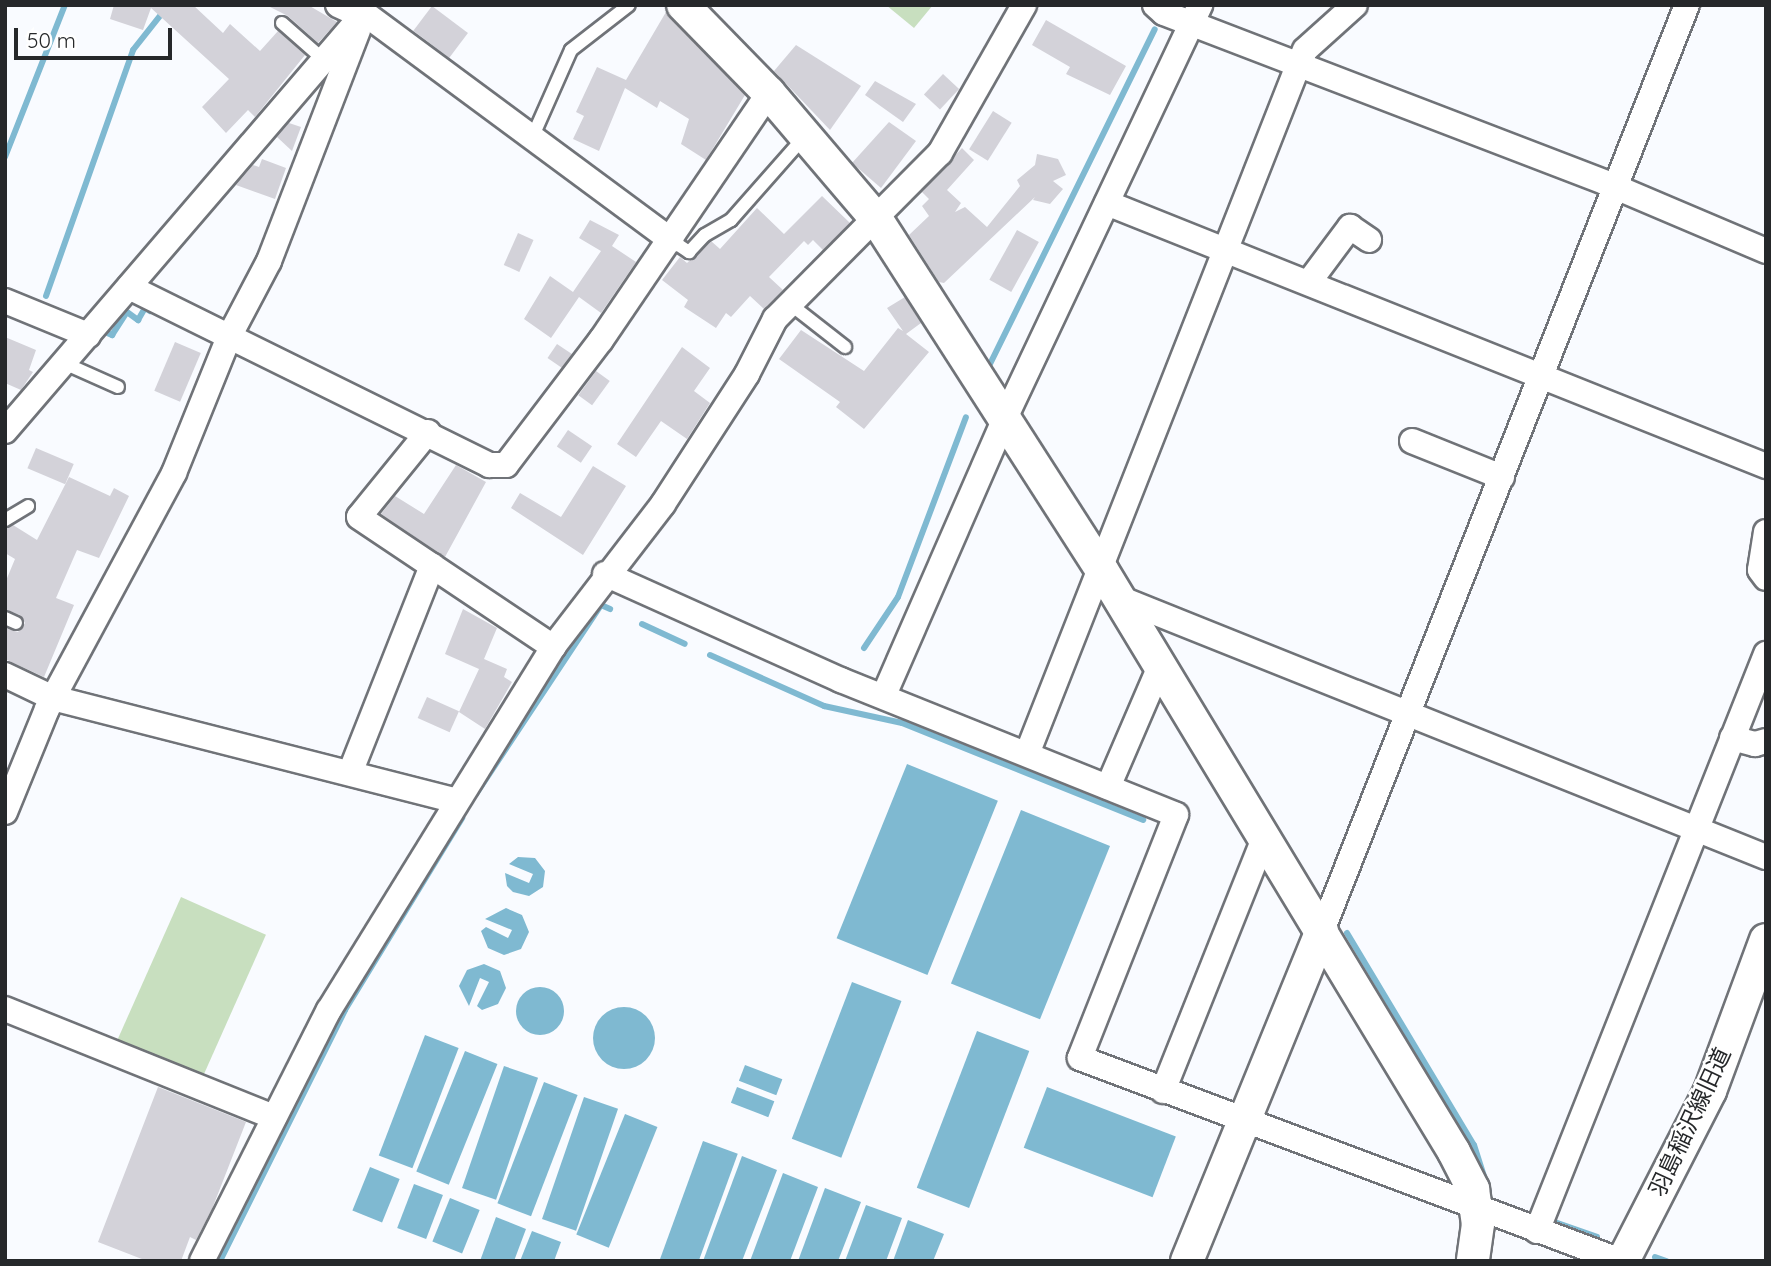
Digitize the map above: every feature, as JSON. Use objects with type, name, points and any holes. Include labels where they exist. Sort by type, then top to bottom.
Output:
[{"type":"street","points":[[338,5],[365,11],[671,240]]},
{"type":"street","points":[[683,5],[769,93],[877,220],[1102,570],[1448,1141],[1473,1189],[1476,1209],[1473,1261]]},
{"type":"street","points":[[202,1261],[329,1010],[553,647],[605,574],[663,504],[747,374],[775,319],[877,220],[940,153],[1024,5]]},
{"type":"street","points":[[1155,5],[1195,14],[1299,64],[1766,251]]},
{"type":"street","points":[[1027,754],[1102,570],[1299,64],[1306,50],[1355,5]]},
{"type":"street","points":[[1187,1261],[1544,375],[1687,5]]},
{"type":"street","points":[[6,429],[365,11]]},
{"type":"street","points":[[5,812],[53,698],[174,474],[229,337],[269,261],[365,11]]},
{"type":"street","points":[[884,695],[1005,418],[1195,14]]},
{"type":"street","points":[[129,287],[428,432],[489,465],[506,465],[671,240],[769,93]]},
{"type":"street","points":[[1107,204],[1544,375],[1766,466]]},
{"type":"street","points":[[1309,282],[1350,227],[1369,240]]},
{"type":"street","points":[[5,301],[88,335]]},
{"type":"street","points":[[428,432],[359,517],[553,647]]},
{"type":"street","points":[[1412,442],[1502,477]]},
{"type":"street","points":[[1766,532],[1760,570],[1766,578]]},
{"type":"street","points":[[350,774],[432,566]]},
{"type":"street","points":[[605,574],[884,695],[1176,815],[1080,1058],[1476,1209],[1622,1261]]},
{"type":"street","points":[[1119,598],[1766,857]]},
{"type":"street","points":[[1537,1231],[1765,660]]},
{"type":"street","points":[[1108,787],[1160,666]]},
{"type":"street","points":[[5,676],[53,698],[457,801]]},
{"type":"street","points":[[1732,738],[1755,744],[1766,741]]},
{"type":"street","points":[[1163,1091],[1264,838]]},
{"type":"street","name":"羽島稲沢線旧道","points":[[1622,1261],[1710,1091],[1766,940]]},
{"type":"street","points":[[5,1009],[274,1118]]},
{"type":"lane","points":[[533,138],[571,50],[629,5]]},
{"type":"lane","points":[[282,23],[324,60]]},
{"type":"lane","points":[[671,240],[689,252],[705,235],[731,220],[805,135]]},
{"type":"lane","points":[[790,304],[845,346]]},
{"type":"lane","points":[[64,363],[118,387]]},
{"type":"lane","points":[[5,520],[28,506]]},
{"type":"green space","points":[[886,5],[933,5],[914,28]]},
{"type":"green space","points":[[181,897],[266,935],[200,1084],[115,1046]]},
{"type":"water","points":[[907,764],[998,801],[927,975],[837,938]]},
{"type":"water","points":[[1021,810],[1110,846],[1040,1019],[951,983]]},
{"type":"water","points":[[518,857],[535,858],[545,871],[543,887],[529,896],[513,892],[507,886],[505,873],[529,883],[533,874],[509,864]]},
{"type":"water","points":[[506,908],[522,915],[529,932],[521,949],[504,955],[488,948],[481,931],[486,927],[508,938],[512,930],[485,919]]},
{"type":"water","points":[[484,964],[500,971],[506,988],[498,1004],[482,1010],[477,1006],[489,982],[480,978],[469,1006],[459,986],[467,970]]},
{"type":"water","points":[[852,982],[901,1001],[841,1158],[792,1139]]},
{"type":"water","points":[[540,987],[557,994],[564,1011],[557,1028],[540,1035],[523,1028],[516,1011],[523,994]]},
{"type":"water","points":[[624,1007],[646,1016],[655,1038],[646,1060],[624,1069],[602,1060],[593,1038],[602,1016]]},
{"type":"water","points":[[977,1031],[1029,1051],[969,1208],[917,1188]]},
{"type":"water","points":[[425,1035],[459,1048],[412,1168],[379,1155]]},
{"type":"water","points":[[465,1051],[497,1064],[449,1185],[416,1172]]},
{"type":"water","points":[[745,1065],[782,1079],[776,1095],[739,1081]]},
{"type":"water","points":[[504,1066],[538,1078],[496,1200],[462,1188]]},
{"type":"water","points":[[544,1082],[578,1095],[531,1216],[497,1203]]},
{"type":"water","points":[[737,1087],[774,1101],[768,1117],[731,1103]]},
{"type":"water","points":[[1047,1087],[1176,1136],[1153,1197],[1024,1148]]},
{"type":"water","points":[[584,1097],[618,1109],[576,1231],[542,1219]]},
{"type":"water","points":[[625,1114],[657,1127],[609,1248],[576,1235]]},
{"type":"water","points":[[703,1141],[738,1154],[699,1261],[659,1261]]},
{"type":"water","points":[[742,1156],[777,1170],[742,1261],[703,1261]]},
{"type":"water","points":[[370,1167],[400,1179],[382,1223],[352,1211]]},
{"type":"water","points":[[783,1173],[818,1187],[790,1261],[750,1261]]},
{"type":"water","points":[[414,1184],[443,1195],[426,1239],[397,1228]]},
{"type":"water","points":[[825,1188],[861,1202],[838,1261],[798,1261]]},
{"type":"water","points":[[450,1198],[480,1210],[462,1254],[432,1242]]},
{"type":"water","points":[[866,1205],[902,1218],[886,1261],[845,1261]]},
{"type":"water","points":[[496,1217],[526,1229],[514,1261],[480,1261]]},
{"type":"water","points":[[908,1220],[944,1234],[933,1261],[893,1261]]},
{"type":"water","points":[[532,1231],[561,1242],[554,1261],[520,1261]]},
{"type":"building","points":[[114,5],[193,5],[223,33],[230,24],[260,51],[278,31],[305,55],[255,117],[248,110],[226,133],[202,107],[229,79],[151,8],[143,30],[110,19]]},
{"type":"building","points":[[266,5],[308,5],[337,22],[318,43],[288,16]]},
{"type":"building","points":[[432,6],[468,33],[449,58],[413,31]]},
{"type":"building","points":[[666,12],[745,95],[706,160],[681,144],[689,119],[660,101],[657,108],[625,88],[599,151],[573,139],[584,116],[576,112],[597,67],[626,80]]},
{"type":"building","points":[[1046,20],[1126,66],[1110,95],[1066,74],[1070,67],[1032,45]]},
{"type":"building","points":[[796,45],[861,86],[830,130],[774,71]]},
{"type":"building","points":[[943,74],[959,89],[940,109],[924,94]]},
{"type":"building","points":[[875,81],[916,104],[903,122],[865,95]]},
{"type":"building","points":[[993,111],[1012,123],[988,161],[969,149]]},
{"type":"building","points":[[889,122],[916,141],[881,188],[852,163]]},
{"type":"building","points":[[289,123],[301,127],[292,151],[277,137]]},
{"type":"building","points":[[962,148],[974,160],[947,190],[961,203],[955,212],[965,207],[987,227],[1020,186],[1017,180],[1035,165],[1037,154],[1058,159],[1066,175],[1053,181],[1063,189],[1050,204],[1033,200],[1035,197],[944,283],[939,282],[909,235],[929,216],[922,206],[929,199],[922,192]]},
{"type":"building","points":[[262,159],[286,168],[275,199],[236,185],[253,165],[259,167]]},
{"type":"building","points":[[822,196],[850,223],[823,250],[813,240],[808,245],[804,241],[769,277],[783,290],[764,309],[750,296],[731,317],[726,313],[716,328],[684,307],[688,300],[662,280],[680,257],[687,263],[711,241],[720,249],[757,208],[784,234]]},
{"type":"building","points":[[590,220],[619,235],[612,246],[636,262],[601,313],[579,297],[551,338],[524,319],[550,276],[573,292],[601,251],[579,238]]},
{"type":"building","points":[[1017,230],[1039,242],[1011,292],[989,280]]},
{"type":"building","points":[[518,233],[534,240],[519,272],[504,265]]},
{"type":"building","points":[[905,297],[921,323],[906,334],[929,352],[864,429],[836,407],[840,402],[779,359],[801,330],[864,371],[898,328],[903,331],[887,308]]},
{"type":"building","points":[[5,337],[36,350],[29,370],[33,372],[21,390],[5,383]]},
{"type":"building","points":[[175,342],[201,353],[180,402],[154,391]]},
{"type":"building","points":[[557,344],[572,354],[562,368],[547,358]]},
{"type":"building","points":[[682,347],[710,368],[694,391],[710,403],[687,439],[661,421],[636,457],[617,444]]},
{"type":"building","points":[[596,371],[610,381],[592,405],[578,395]]},
{"type":"building","points":[[568,430],[592,446],[581,463],[557,447]]},
{"type":"building","points":[[36,448],[74,464],[65,484],[27,468]]},
{"type":"building","points":[[456,465],[486,482],[445,557],[381,514],[395,496],[424,514]]},
{"type":"building","points":[[593,466],[626,486],[583,555],[511,508],[520,493],[561,517]]},
{"type":"building","points":[[69,477],[110,496],[114,488],[129,496],[99,558],[77,550],[56,598],[74,605],[44,677],[5,659],[5,628],[18,632],[25,623],[20,615],[5,609],[5,583],[15,559],[5,553],[5,529],[13,525],[37,540]]},
{"type":"building","points":[[463,609],[497,628],[484,659],[507,669],[504,677],[512,682],[485,729],[459,712],[479,669],[445,654]]},
{"type":"building","points":[[427,697],[459,711],[450,732],[418,718]]},
{"type":"building","points":[[158,1087],[246,1122],[212,1209],[196,1240],[190,1237],[181,1261],[147,1261],[98,1242]]},
{"type":"waterway","points":[[5,157],[65,5]]},
{"type":"waterway","points":[[46,296],[133,50],[163,12]]},
{"type":"waterway","points":[[990,364],[1155,29]]},
{"type":"waterway","points":[[105,332],[112,335],[127,312],[138,320],[145,308],[150,311]]},
{"type":"waterway","points":[[864,648],[898,597],[966,417]]},
{"type":"waterway","points":[[476,794],[601,605],[610,609]]},
{"type":"waterway","points":[[642,624],[685,644]]},
{"type":"waterway","points":[[710,655],[824,706],[902,723],[1143,820]]},
{"type":"waterway","points":[[220,1261],[345,1010],[462,818]]},
{"type":"waterway","points":[[1347,933],[1474,1145],[1489,1192]]},
{"type":"waterway","points":[[1546,1219],[1597,1237]]},
{"type":"waterway","points":[[1655,1257],[1666,1261]]}]
